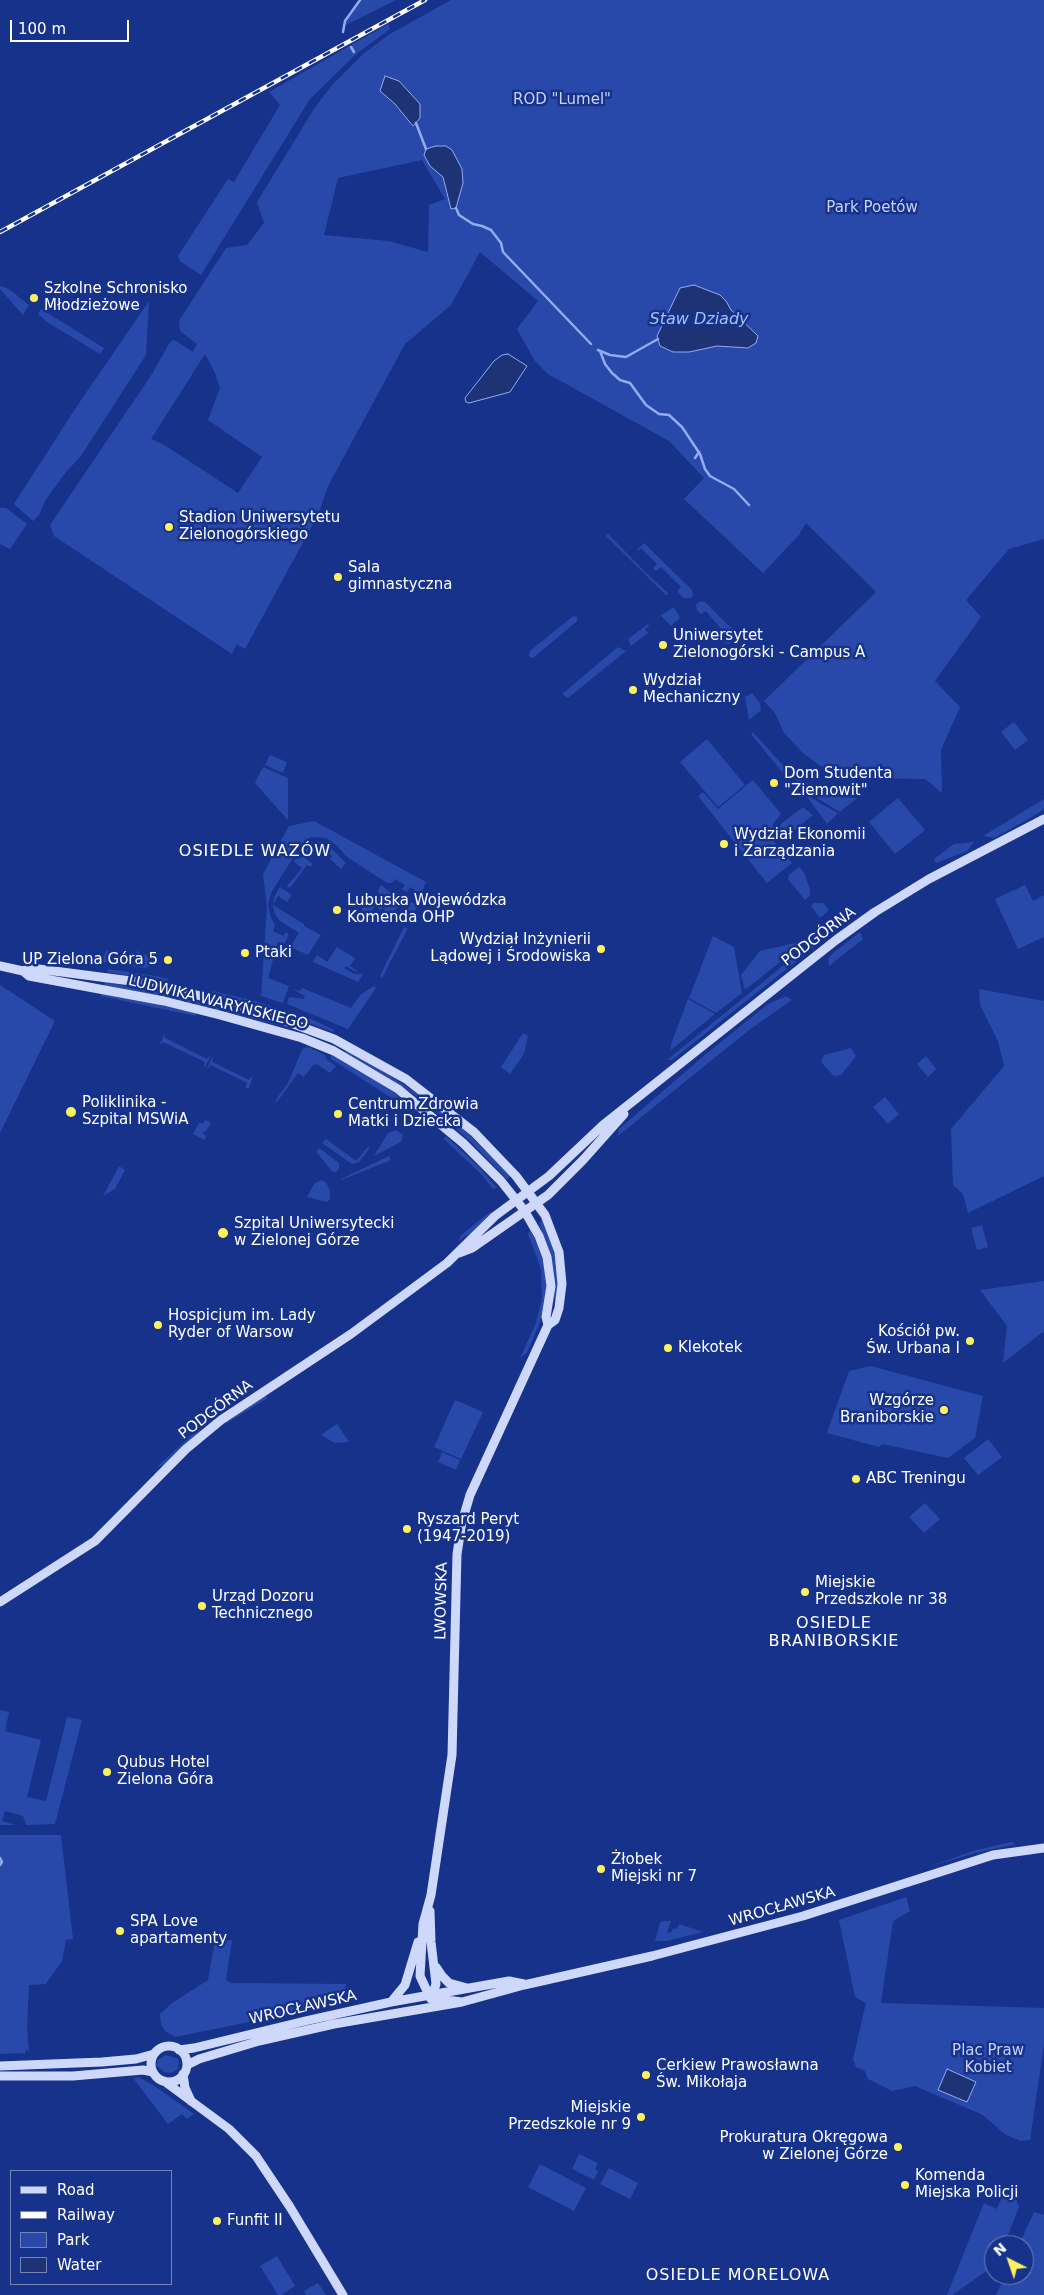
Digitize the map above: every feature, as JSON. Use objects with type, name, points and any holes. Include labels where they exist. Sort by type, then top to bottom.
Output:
[{"type":"street","name":"PODGÓRNA","points":[[0,1602],[95,1541],[186,1449],[221,1420],[380,1313],[458,1253],[467,1242],[515,1200],[529,1192],[603,1125],[630,1106],[787,978],[875,912],[929,879],[1044,819]]},
{"type":"street","points":[[0,966],[23,971]]},
{"type":"street","name":"LUDWIKA WARYŃSKIEGO","points":[[524,1210],[469,1148],[398,1088],[334,1051],[302,1038],[220,1015],[164,1001],[29,976],[23,971],[31,968],[87,974],[170,988],[261,1012],[306,1027],[348,1045],[393,1070],[468,1127],[490,1148],[537,1202]]},
{"type":"street","points":[[334,1051],[348,1045]]},
{"type":"street","name":"PODGÓRNA","points":[[458,1253],[472,1248],[558,1186],[584,1160],[630,1106]]},
{"type":"street","points":[[469,1148],[490,1148]]},
{"type":"street","name":"LWOWSKA","points":[[431,1895],[430,1942],[436,1984],[433,1995],[423,1985],[420,1976],[423,1924],[431,1895],[452,1755],[456,1572],[462,1522],[476,1479],[548,1325],[555,1320],[559,1308],[562,1284],[559,1252],[551,1227],[537,1202]]},
{"type":"street","name":"LWOWSKA","points":[[524,1210],[539,1236],[546,1257],[551,1286],[546,1317],[548,1325]]},
{"type":"street","name":"WROCŁAWSKA","points":[[187,2065],[199,2059],[273,2037],[361,2019],[422,2011],[462,2002],[524,1984],[652,1956],[757,1928],[994,1855],[1044,1848]]},
{"type":"street","points":[[391,2002],[403,1989],[408,1977],[423,1924]]},
{"type":"street","points":[[434,1961],[439,1973],[449,1982],[469,1988]]},
{"type":"street","name":"WROCŁAWSKA","points":[[179,2050],[391,2002],[510,1981],[524,1984]]},
{"type":"street","points":[[422,2011],[433,1995]]},
{"type":"street","name":"WROCŁAWSKA","points":[[433,1995],[438,1999],[462,2002]]},
{"type":"street","points":[[0,2066],[126,2060],[154,2054],[166,2047],[179,2050],[185,2057],[187,2065],[183,2074],[175,2081],[164,2082]]},
{"type":"street","points":[[152,2072],[151,2063],[154,2054]]},
{"type":"street","points":[[0,2076],[73,2076],[143,2070],[152,2072],[196,2107],[229,2129],[256,2156],[290,2207],[343,2295]]},
{"type":"street","points":[[183,2074],[186,2091],[196,2107]]},
{"type":"green space","points":[[360,0],[396,0],[344,26]]},
{"type":"green space","name":"Park Poetów","points":[[451,0],[1044,0],[1044,539],[1009,549],[966,600],[981,617],[935,681],[960,707],[941,750],[942,793],[925,779],[856,778],[825,769],[804,754],[784,733],[775,713],[764,701],[876,592],[806,523],[799,535],[763,573],[684,499],[704,478],[669,441],[548,374],[535,361],[517,329],[538,301],[480,252],[451,305],[405,344],[328,486],[318,515],[245,649],[237,644],[232,654],[54,536],[50,525],[152,374],[172,340],[193,352],[197,344],[180,331],[179,321],[226,248],[247,245],[264,223],[257,202],[314,109],[332,85],[363,54],[390,34]],"holes":[[[392,79],[399,81],[420,118],[414,125],[380,91]],[[422,160],[445,199],[429,205],[428,252],[388,241],[324,235],[338,178]],[[726,301],[748,348],[717,346],[689,352],[673,352],[660,346],[657,335],[664,324]],[[205,354],[220,388],[208,420],[262,457],[238,493],[163,444],[151,439]]]},
{"type":"green space","points":[[388,24],[390,29],[355,55],[310,99],[201,275],[180,261],[178,256],[228,179],[234,182],[280,105],[269,92]]},
{"type":"green space","points":[[0,286],[9,289],[29,305],[23,315],[0,289]]},
{"type":"green space","points":[[149,301],[146,355],[81,456],[66,472],[46,499],[39,515],[33,521],[14,504],[75,409]]},
{"type":"green space","points":[[41,309],[104,348],[100,354],[47,322],[38,314]]},
{"type":"green space","points":[[0,508],[6,508],[27,524],[10,549],[0,544]]},
{"type":"green space","points":[[608,534],[669,594],[666,595],[610,540],[606,536]]},
{"type":"green space","points":[[644,543],[692,590],[691,598],[684,598],[677,591],[681,587],[661,567],[656,571],[653,568],[657,564],[641,548],[637,550]]},
{"type":"green space","points":[[700,601],[705,602],[735,632],[735,639],[729,644],[725,643],[724,640],[728,637],[706,611],[701,614],[697,610],[696,605]]},
{"type":"green space","points":[[674,607],[680,618],[671,626],[661,616],[649,623]]},
{"type":"green space","points":[[573,616],[577,617],[577,621],[533,658],[529,656],[530,651]]},
{"type":"green space","points":[[648,624],[649,626],[645,629],[648,633],[631,646],[628,639]]},
{"type":"green space","points":[[618,647],[626,651],[568,698],[562,694]]},
{"type":"green space","points":[[752,693],[760,703],[761,710],[749,720],[745,697]]},
{"type":"green space","points":[[1014,722],[1028,740],[1015,750],[1001,732]]},
{"type":"green space","points":[[753,732],[786,769],[782,772],[751,734]]},
{"type":"green space","points":[[707,739],[745,785],[718,807],[680,762]]},
{"type":"green space","points":[[270,755],[287,762],[283,773],[265,765]]},
{"type":"green space","points":[[263,767],[288,778],[288,820],[255,783]]},
{"type":"green space","points":[[791,771],[807,783],[826,791],[830,796],[857,798],[840,812],[802,789]]},
{"type":"green space","points":[[753,780],[781,814],[773,824],[771,838],[792,863],[767,883],[698,796],[703,792],[718,809]]},
{"type":"green space","points":[[805,794],[825,806],[838,813],[827,824]]},
{"type":"green space","points":[[898,798],[925,830],[895,854],[869,822]]},
{"type":"green space","points":[[1044,799],[1044,809],[1032,817],[994,838],[983,836]]},
{"type":"green space","points":[[803,807],[813,815],[782,840],[776,832],[781,824]]},
{"type":"green space","points":[[314,821],[426,882],[411,921],[409,921],[406,916],[409,902],[414,903],[416,896],[412,894],[415,890],[410,887],[407,892],[405,891],[402,889],[405,885],[395,879],[392,883],[387,883],[347,857],[336,845],[326,838],[312,837],[303,842],[272,891],[268,904],[270,915],[275,925],[273,931],[283,936],[286,932],[289,935],[284,944],[278,942],[268,978],[289,986],[283,1003],[261,996],[267,907],[263,874],[289,826]]},
{"type":"green space","points":[[312,842],[328,845],[346,863],[341,869],[330,859],[332,856],[325,849],[322,852],[315,846],[308,855],[315,862],[301,850]]},
{"type":"green space","points":[[974,842],[967,851],[936,863],[934,859],[954,844]]},
{"type":"green space","points":[[298,855],[301,855],[313,864],[310,867],[307,865],[290,888],[287,886],[302,868],[294,862]]},
{"type":"green space","points":[[799,867],[804,873],[810,889],[810,895],[805,900],[788,879],[789,875]]},
{"type":"green space","points":[[381,885],[399,899],[400,905],[390,915],[382,914],[385,908],[378,891]]},
{"type":"green space","points":[[1025,885],[1033,901],[1044,895],[1044,937],[1018,949],[995,899]]},
{"type":"green space","points":[[280,887],[292,895],[287,902],[278,896],[273,905],[274,897]]},
{"type":"green space","points":[[369,898],[383,907],[381,910],[375,906],[369,915],[361,910]]},
{"type":"green space","points":[[814,903],[823,903],[829,910],[820,918],[811,906]]},
{"type":"green space","points":[[273,905],[321,935],[308,955],[290,947],[299,933],[280,921],[275,914]]},
{"type":"green space","points":[[404,927],[408,929],[382,978],[380,976]]},
{"type":"green space","points":[[860,932],[863,939],[829,966],[828,959],[833,953]]},
{"type":"green space","points":[[713,936],[734,947],[742,993],[716,1013],[689,998]]},
{"type":"green space","points":[[827,937],[672,1060],[667,1060],[806,947]]},
{"type":"green space","points":[[795,943],[800,946],[794,950],[792,948],[778,959],[780,962],[745,990],[741,975],[760,951]]},
{"type":"green space","points":[[337,947],[355,958],[350,966],[358,971],[354,971],[346,966],[344,968],[354,974],[363,974],[358,982],[313,962],[317,955],[327,962]]},
{"type":"green space","points":[[107,950],[113,953],[119,961],[116,963],[100,962]]},
{"type":"green space","points":[[137,951],[156,960],[146,968],[131,966]]},
{"type":"green space","points":[[108,969],[168,979],[167,982],[107,972]]},
{"type":"green space","points":[[105,982],[170,994],[297,1030],[162,996],[104,986]]},
{"type":"green space","points":[[0,985],[55,1021],[0,1133]]},
{"type":"green space","points":[[374,986],[376,988],[348,1029],[287,1004],[289,997],[304,999],[305,996],[292,989],[300,991],[302,988],[351,1008],[360,995]]},
{"type":"green space","points":[[979,989],[1044,1001],[1044,1176],[968,1213],[963,1194],[953,1185],[951,1129],[1004,1066],[998,1041],[980,1005]]},
{"type":"green space","points":[[212,991],[251,1000],[309,1018],[334,1030],[334,1032],[278,1012],[212,994]]},
{"type":"green space","points":[[102,994],[161,1004],[196,1013],[196,1016],[100,996]]},
{"type":"green space","points":[[786,996],[792,1000],[749,1030],[618,1136],[619,1129],[706,1054],[768,1004]]},
{"type":"green space","points":[[688,999],[715,1014],[671,1050],[671,1044]]},
{"type":"green space","points":[[165,1033],[165,1038],[207,1059],[211,1055],[204,1069],[205,1062],[163,1042],[159,1046]]},
{"type":"green space","points":[[523,1033],[528,1036],[524,1054],[510,1074],[501,1067]]},
{"type":"green space","points":[[308,1047],[325,1055],[326,1059],[336,1066],[330,1073],[317,1064],[313,1065],[304,1077],[298,1073],[277,1102],[275,1101],[288,1083],[301,1052],[304,1048]]},
{"type":"green space","points":[[851,1048],[856,1056],[841,1075],[834,1076],[821,1062],[824,1055]]},
{"type":"green space","points":[[347,1050],[425,1099],[470,1135],[510,1176],[507,1179],[470,1141],[438,1113],[408,1090],[344,1052]]},
{"type":"green space","points":[[331,1054],[393,1091],[409,1107],[407,1108],[331,1059]]},
{"type":"green space","points":[[213,1056],[212,1062],[249,1080],[253,1076],[249,1088],[245,1088],[247,1083],[211,1065],[206,1070]]},
{"type":"green space","points":[[926,1056],[936,1069],[928,1077],[917,1064]]},
{"type":"green space","points":[[885,1097],[899,1114],[888,1124],[873,1107]]},
{"type":"green space","points":[[206,1120],[211,1123],[207,1130],[202,1133],[206,1136],[205,1140],[193,1134],[199,1123],[203,1123]]},
{"type":"green space","points":[[396,1130],[403,1135],[401,1142],[374,1156],[388,1133]]},
{"type":"green space","points":[[446,1136],[479,1167],[497,1188],[493,1189],[483,1176],[444,1139]]},
{"type":"green space","points":[[326,1139],[356,1161],[368,1147],[370,1148],[359,1162],[352,1164],[322,1143]]},
{"type":"green space","points":[[319,1148],[339,1163],[339,1168],[336,1172],[333,1172],[316,1152]]},
{"type":"green space","points":[[389,1156],[391,1160],[341,1180],[341,1179]]},
{"type":"green space","points":[[119,1166],[125,1170],[115,1189],[103,1196]]},
{"type":"green space","points":[[321,1180],[326,1182],[330,1191],[330,1199],[327,1202],[307,1197],[314,1184]]},
{"type":"green space","points":[[490,1212],[493,1214],[472,1234],[465,1236],[458,1242],[461,1235]]},
{"type":"green space","points":[[542,1220],[554,1251],[556,1262],[558,1285],[555,1307],[552,1259],[539,1223]]},
{"type":"green space","points":[[982,1225],[988,1247],[977,1250],[971,1228]]},
{"type":"green space","points":[[530,1230],[542,1253],[547,1290],[540,1322],[527,1353],[520,1358],[536,1323],[542,1298],[541,1269],[528,1234]]},
{"type":"green space","points":[[1044,1281],[1044,1331],[1003,1363],[1007,1326],[980,1290]]},
{"type":"green space","points":[[871,1366],[983,1396],[975,1438],[948,1458],[882,1444],[879,1447],[827,1433],[849,1371]]},
{"type":"green space","points":[[265,1396],[268,1398],[225,1424],[227,1421]]},
{"type":"green space","points":[[455,1400],[483,1412],[461,1459],[434,1447]]},
{"type":"green space","points":[[337,1424],[349,1442],[335,1443],[321,1435]]},
{"type":"green space","points":[[198,1429],[201,1431],[164,1465],[157,1467]]},
{"type":"green space","points":[[988,1439],[1002,1457],[978,1475],[964,1458]]},
{"type":"green space","points":[[442,1452],[460,1460],[456,1470],[438,1462]]},
{"type":"green space","points":[[925,1503],[940,1519],[924,1533],[909,1517]]},
{"type":"green space","points":[[0,1710],[9,1712],[5,1731],[41,1740],[27,1797],[46,1801],[67,1717],[82,1720],[55,1824],[26,1825],[23,1816],[5,1811],[2,1821],[15,1825],[0,1825]]},
{"type":"green space","points":[[0,1835],[61,1835],[73,1939],[66,1940],[62,1961],[46,1984],[29,1985],[27,2028],[29,2052],[26,2049],[26,2053],[0,2054]]},
{"type":"green space","points":[[1011,1842],[1016,1844],[975,1853],[928,1867],[973,1851]]},
{"type":"green space","name":"Plac Praw Kobiet","points":[[906,1897],[910,1911],[893,1921],[881,2003],[1044,2008],[1044,2044],[1030,2140],[1021,2141],[1006,2135],[983,2115],[915,2086],[892,2091],[868,2079],[865,2071],[856,2067],[853,2059],[866,2003],[855,1997],[839,1920]]},
{"type":"green space","points":[[671,1921],[667,1932],[671,1933],[673,1928],[677,1929],[679,1924],[703,1932],[667,1941],[655,1941],[660,1923]]},
{"type":"green space","points":[[232,1940],[226,1980],[231,1983],[346,1984],[344,2003],[175,2037],[165,2031],[161,2024],[160,2014],[172,2003],[208,1980],[215,1941]]},
{"type":"green space","points":[[166,2055],[179,2059],[178,2069],[171,2073],[164,2072],[156,2065],[158,2060]]},
{"type":"green space","points":[[139,2077],[194,2114],[187,2119],[182,2114],[168,2124],[133,2078]]},
{"type":"green space","points":[[579,2154],[598,2163],[595,2169],[598,2171],[594,2180],[572,2169]]},
{"type":"green space","points":[[540,2164],[586,2188],[574,2211],[528,2187]]},
{"type":"green space","points":[[609,2168],[638,2183],[630,2199],[600,2184]]},
{"type":"green space","points":[[1004,2191],[1016,2199],[1019,2207],[1008,2235],[984,2235],[984,2273],[952,2295],[947,2295],[984,2203],[997,2209]]},
{"type":"green space","points":[[1034,2212],[1044,2215],[1044,2295],[996,2295],[1001,2285],[1034,2285],[1034,2235],[1024,2235]]},
{"type":"green space","points":[[277,2256],[295,2286],[281,2295],[278,2295],[260,2266]]},
{"type":"green space","points":[[318,2283],[326,2295],[306,2295],[304,2291]]},
{"type":"water","points":[[385,76],[399,81],[420,104],[420,118],[413,126],[395,104],[380,91]]},
{"type":"water","points":[[446,146],[452,150],[462,169],[463,183],[456,208],[451,209],[443,177],[430,166],[424,155],[426,149]]},
{"type":"water","name":"Staw Dziady","points":[[694,285],[720,295],[731,310],[758,336],[756,343],[748,348],[717,346],[689,352],[673,352],[660,346],[657,336],[680,288]]},
{"type":"water","points":[[508,354],[527,366],[510,392],[469,403],[466,402],[465,398],[494,361],[502,355]]},
{"type":"water","points":[[947,2069],[976,2082],[967,2102],[938,2090]]},
{"type":"waterway","points":[[343,32],[345,21],[360,0]]},
{"type":"waterway","points":[[351,47],[354,52]]},
{"type":"waterway","points":[[416,123],[426,149]]},
{"type":"waterway","points":[[456,208],[459,215],[473,224],[491,230],[501,243],[503,252],[591,344]]},
{"type":"waterway","points":[[598,350],[610,355],[626,357],[658,339]]},
{"type":"waterway","points":[[600,351],[605,364],[612,373],[620,380],[630,383],[646,405],[659,414],[669,415],[682,427],[700,454],[705,469],[710,476],[734,489],[749,505]]},
{"type":"waterway","points":[[695,458],[699,452]]},
{"type":"waterway","points":[[0,1858],[2,1862],[0,1865]]},
{"type":"railway","points":[[0,232],[425,0]]},
{"type":"place","name":"Szkolne Schronisko Młodzieżowe","points":[[34,298]]},
{"type":"place","name":"Stadion Uniwersytetu Zielonogórskiego","points":[[169,527]]},
{"type":"place","name":"Sala gimnastyczna","points":[[338,577]]},
{"type":"place","name":"Uniwersytet Zielonogórski - Campus A","points":[[663,645]]},
{"type":"place","name":"Wydział Mechaniczny","points":[[633,690]]},
{"type":"place","name":"Dom Studenta \"Ziemowit\"","points":[[774,783]]},
{"type":"place","name":"Wydział Ekonomii i Zarządzania","points":[[724,844]]},
{"type":"place","name":"Lubuska Wojewódzka Komenda OHP","points":[[337,910]]},
{"type":"place","name":"Wydział Inżynierii Lądowej i Środowiska","points":[[601,949]]},
{"type":"place","name":"Ptaki","points":[[245,953]]},
{"type":"place","name":"UP Zielona Góra 5","points":[[168,960]]},
{"type":"place","name":"Poliklinika - Szpital MSWiA","points":[[71,1112]]},
{"type":"place","name":"Centrum Zdrowia Matki i Dziecka","points":[[338,1114]]},
{"type":"place","name":"Szpital Uniwersytecki w Zielonej Górze","points":[[223,1233]]},
{"type":"place","name":"Hospicjum im. Lady Ryder of Warsow","points":[[158,1325]]},
{"type":"place","name":"Kościół pw. Św. Urbana I","points":[[970,1341]]},
{"type":"place","name":"Klekotek","points":[[668,1348]]},
{"type":"place","name":"Wzgórze Braniborskie","points":[[944,1410]]},
{"type":"place","name":"ABC Treningu","points":[[856,1479]]},
{"type":"place","name":"Ryszard Peryt (1947-2019)","points":[[407,1529]]},
{"type":"place","name":"Miejskie Przedszkole nr 38","points":[[805,1592]]},
{"type":"place","name":"Urząd Dozoru Technicznego","points":[[202,1606]]},
{"type":"place","name":"Qubus Hotel Zielona Góra","points":[[107,1772]]},
{"type":"place","name":"Żłobek Miejski nr 7","points":[[601,1869]]},
{"type":"place","name":"SPA Love apartamenty","points":[[120,1931]]},
{"type":"place","name":"Cerkiew Prawosławna Św. Mikołaja","points":[[646,2075]]},
{"type":"place","name":"Miejskie Przedszkole nr 9","points":[[641,2117]]},
{"type":"place","name":"Prokuratura Okręgowa w Zielonej Górze","points":[[898,2147]]},
{"type":"place","name":"Komenda Miejska Policji","points":[[905,2185]]},
{"type":"place","name":"Funfit II","points":[[217,2221]]},
{"type":"district","name":"OSIEDLE WAZÓW","points":[[255,852]]},
{"type":"district","name":"OSIEDLE BRANIBORSKIE","points":[[834,1633]]},
{"type":"district","name":"OSIEDLE MORELOWA","points":[[738,2276]]},
{"type":"park label","name":"ROD \"Lumel\"","points":[[562,100]]}]
